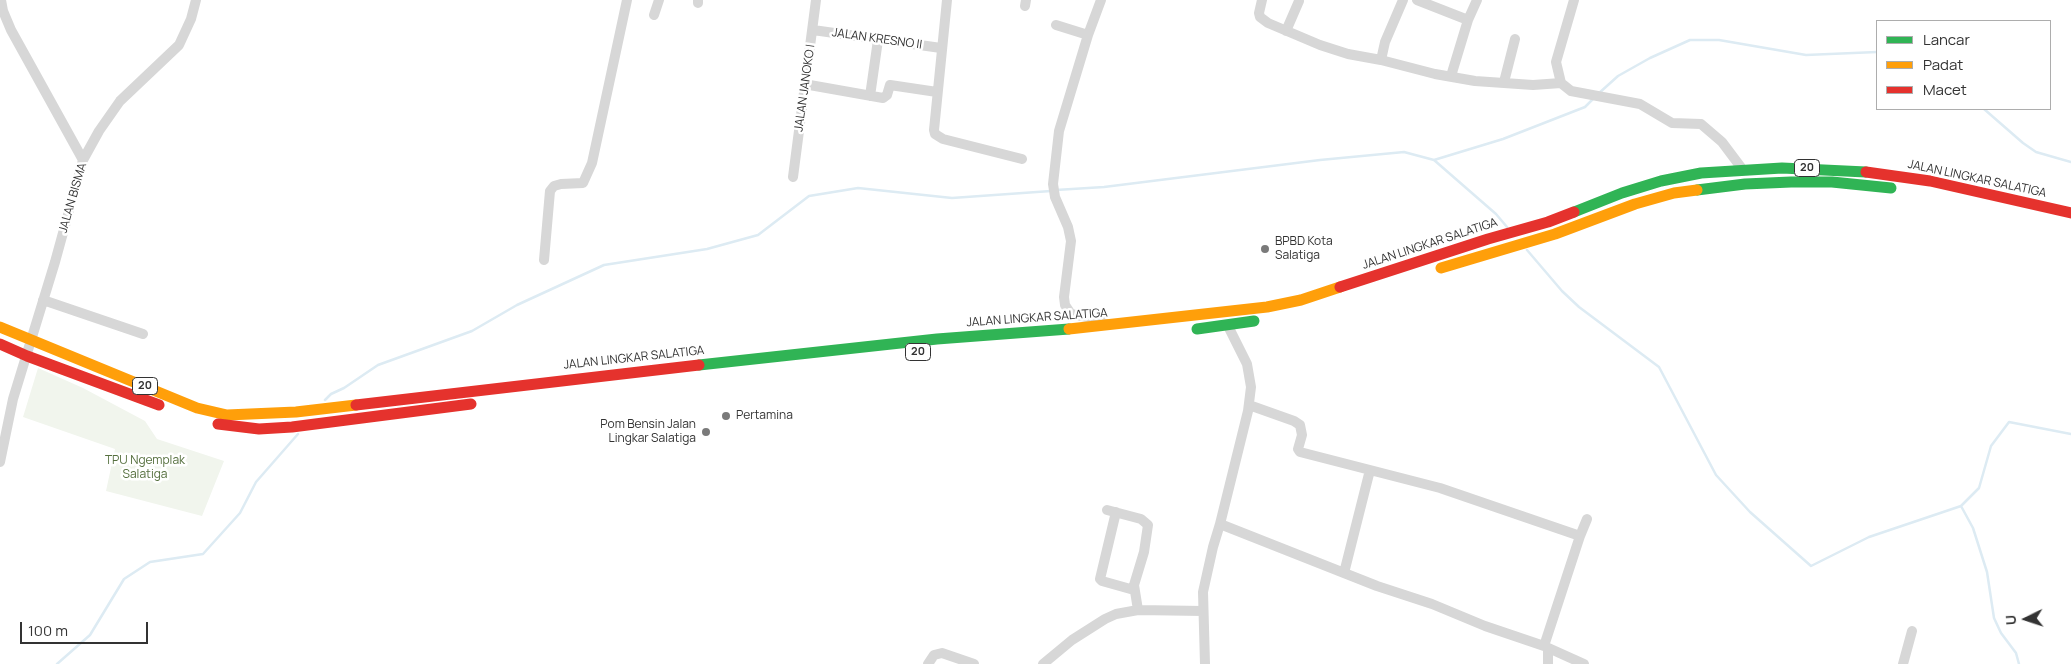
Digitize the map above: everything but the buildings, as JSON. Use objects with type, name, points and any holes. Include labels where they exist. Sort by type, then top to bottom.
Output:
[{"type":"highway","name":"JALAN LINGKAR SALATIGA","points":[[0,328],[197,408],[227,415],[296,412],[851,348],[1139,326],[1251,309],[1301,300],[1488,239],[1548,222],[1622,193],[1661,181],[1701,173],[1743,169],[1814,168],[1859,171],[1930,181],[2071,214]]},
{"type":"highway","name":"20","points":[[1426,273],[1555,234],[1635,204],[1674,193],[1744,184],[1832,182],[1900,189]]},
{"type":"highway","name":"JALAN LINGKAR SALATIGA","points":[[1950,198],[2071,225]]},
{"type":"highway","points":[[1190,317],[1187,330],[1262,320]]},
{"type":"highway","name":"JALAN LINGKAR SALATIGA","points":[[715,375],[942,350],[1076,340]]},
{"type":"highway","name":"JALAN LINGKAR SALATIGA","points":[[0,344],[27,356],[208,422],[259,429],[335,422],[530,396],[686,378]]},
{"type":"street","points":[[1,0],[3,11],[11,30],[83,160]]},
{"type":"street","name":"JALAN BISMA","points":[[0,462],[4,420],[27,356],[83,160],[120,101],[179,46],[189,25],[196,0]]},
{"type":"street","points":[[544,260],[550,191],[554,186],[561,184],[583,183],[592,163],[627,0]]},
{"type":"street","points":[[654,15],[659,0]]},
{"type":"street","name":"JALAN JANOKO I","points":[[793,177],[816,0]]},
{"type":"street","points":[[947,0],[934,130],[939,137],[1022,159]]},
{"type":"street","points":[[1101,0],[1088,35],[1060,132],[1053,184],[1055,197],[1068,227],[1070,241],[1064,297],[1065,305],[1071,314],[1139,326]]},
{"type":"street","points":[[1262,0],[1260,17],[1268,23],[1320,45],[1348,54],[1475,81],[1533,85],[1561,83]]},
{"type":"street","points":[[1380,60],[1397,10],[1403,0]]},
{"type":"street","points":[[1417,0],[1468,20]]},
{"type":"street","points":[[1451,76],[1468,20],[1477,0]]},
{"type":"street","points":[[1574,0],[1556,62],[1561,83],[1571,91],[1640,104],[1672,123],[1702,124],[1722,142],[1743,169],[1744,184]]},
{"type":"street","points":[[1286,31],[1299,1]]},
{"type":"street","points":[[1056,24],[1088,35]]},
{"type":"street","points":[[0,28],[11,30]]},
{"type":"street","name":"JALAN KRESNO II","points":[[813,30],[941,48]]},
{"type":"street","points":[[1504,82],[1515,39]]},
{"type":"street","points":[[870,96],[878,40]]},
{"type":"street","points":[[804,84],[870,96],[886,97],[890,85],[937,92]]},
{"type":"street","points":[[43,300],[143,334]]},
{"type":"street","points":[[1205,664],[1202,611],[1206,573],[1220,524],[1249,404],[1251,387],[1243,353],[1228,326]]},
{"type":"street","points":[[1249,404],[1294,420],[1300,425],[1301,438],[1298,449],[1300,452],[1440,488],[1580,536]]},
{"type":"street","points":[[1344,573],[1370,470]]},
{"type":"street","points":[[1134,590],[1100,579],[1112,511],[1141,519],[1148,525],[1134,590],[1138,610]]},
{"type":"street","points":[[1548,664],[1546,647],[1587,519]]},
{"type":"street","points":[[1220,524],[1344,573],[1546,647],[1584,664]]},
{"type":"street","points":[[1043,664],[1072,640],[1105,618],[1138,610],[1202,611]]},
{"type":"street","points":[[1903,664],[1912,631]]},
{"type":"street","points":[[928,664],[934,656],[942,653],[974,664]]},
{"type":"green space","name":"TPU Ngemplak Salatiga","points":[[38,368],[83,388],[145,421],[157,439],[224,461],[202,516],[106,491],[115,449],[23,417]]},
{"type":"waterway","points":[[1598,94],[1618,76],[1650,58],[1690,40],[1719,40],[1806,55],[1876,52]]},
{"type":"waterway","points":[[1434,160],[1503,139],[1585,107],[1594,98]]},
{"type":"waterway","points":[[1985,110],[2036,152],[2071,162]]},
{"type":"waterway","points":[[1056,190],[1104,187],[1320,160],[1404,152],[1434,160],[1496,214],[1507,227]]},
{"type":"waterway","points":[[325,400],[331,394],[344,388],[378,365],[472,331],[517,305],[604,265],[707,249],[758,235],[809,196],[858,188],[952,198],[1051,191]]},
{"type":"waterway","points":[[1527,250],[1562,291],[1579,307],[1659,367],[1716,475],[1750,512],[1811,566],[1869,537],[1961,506],[1979,488],[1991,446],[2009,422],[2071,434]]},
{"type":"waterway","points":[[57,664],[90,635],[124,579],[150,562],[203,554],[240,513],[256,482],[298,434]]},
{"type":"waterway","points":[[1961,506],[1973,528],[1987,572],[1994,618],[2001,633],[2016,653],[2019,664]]},
{"type":"traffic: fast","points":[[1574,212],[1622,193],[1661,181],[1701,173],[1782,168],[1866,172]]},
{"type":"traffic: fast","points":[[1697,190],[1745,184],[1791,182],[1832,182],[1891,188]]},
{"type":"traffic: fast","points":[[1197,329],[1254,321]]},
{"type":"traffic: fast","points":[[699,365],[937,339],[1069,329]]},
{"type":"traffic: slow","points":[[1441,268],[1555,234],[1635,204],[1674,193],[1697,190]]},
{"type":"traffic: slow","points":[[1069,329],[1267,307],[1301,300],[1340,287]]},
{"type":"traffic: slow","points":[[0,327],[197,408],[227,415],[296,412],[356,405]]},
{"type":"traffic: jam","points":[[1866,172],[1930,181],[2071,213]]},
{"type":"traffic: jam","points":[[1340,287],[1488,239],[1548,222],[1574,212]]},
{"type":"traffic: jam","points":[[0,344],[27,356],[159,405]]},
{"type":"traffic: jam","points":[[356,405],[699,365]]},
{"type":"traffic: jam","points":[[218,424],[259,429],[292,427],[471,404]]},
{"type":"place","name":"BPBD Kota Salatiga","points":[[1265,249]]},
{"type":"place","name":"Pertamina","points":[[726,416]]},
{"type":"place","name":"Pom Bensin Jalan Lingkar Salatiga","points":[[706,432]]}]
